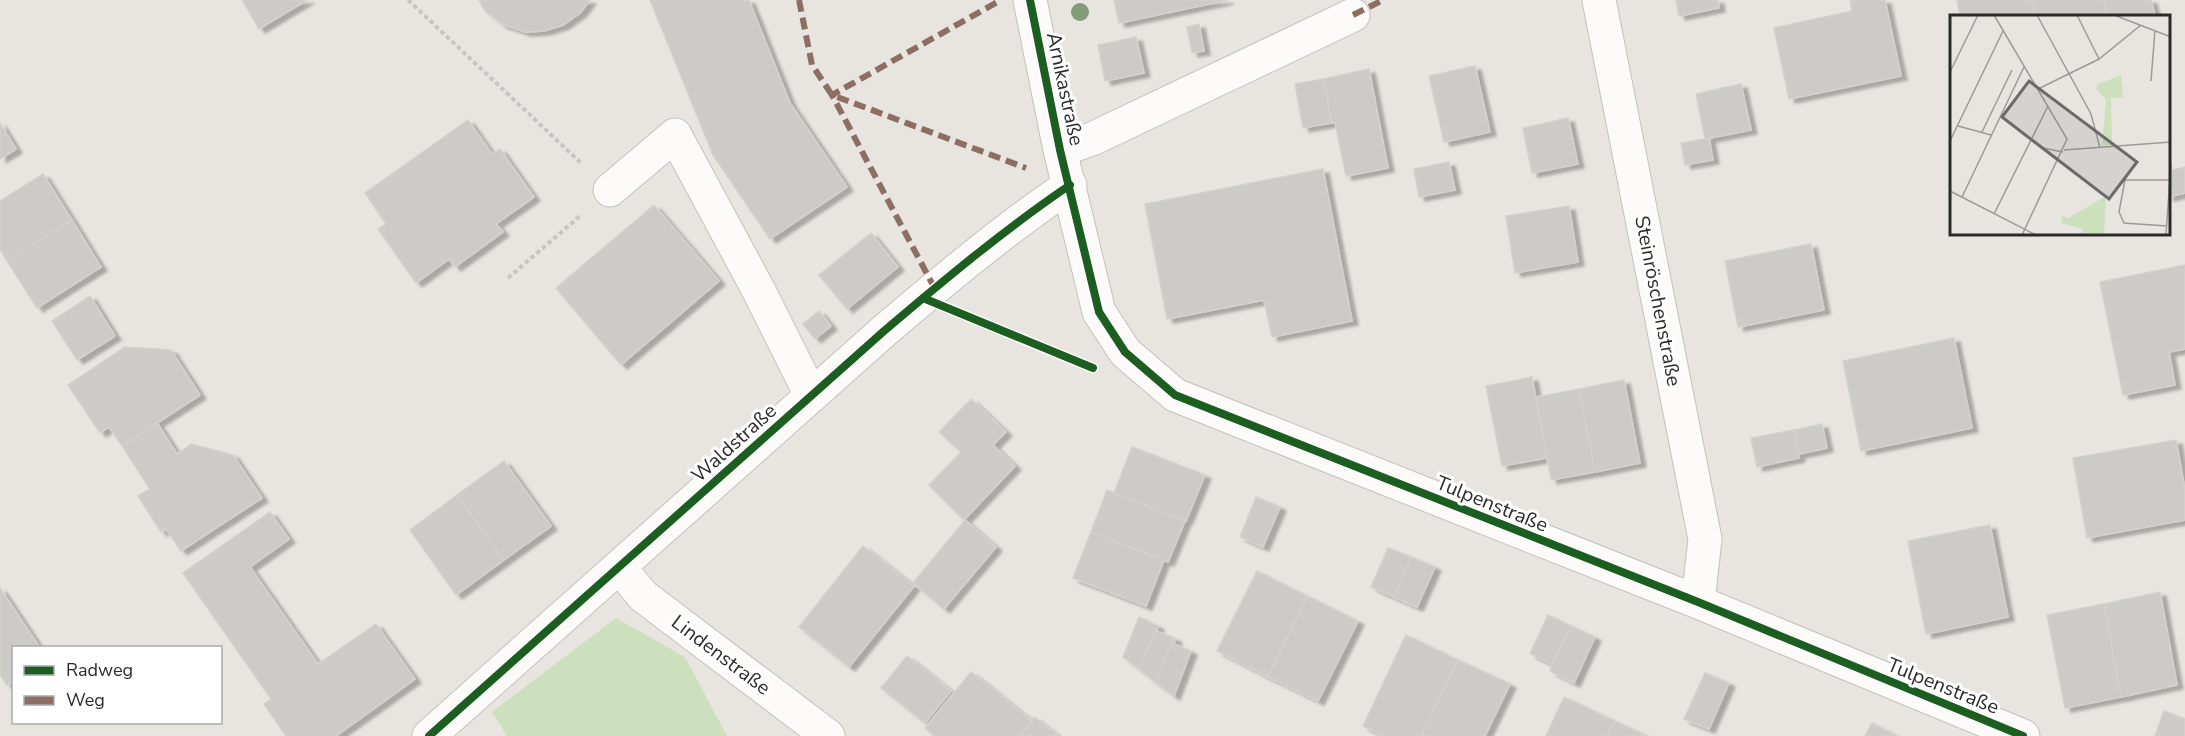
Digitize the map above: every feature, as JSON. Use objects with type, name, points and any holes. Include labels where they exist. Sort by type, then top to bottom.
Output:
[{"type":"street","name":"Arnikastraße","points":[[1030,0],[1060,150],[1070,185]]},
{"type":"street","name":"Steinröschenstraße","points":[[1599,0],[1705,538],[1698,602]]},
{"type":"street","name":"Arnikastraße","points":[[1060,150],[1092,140],[1353,15]]},
{"type":"street","points":[[610,190],[675,135],[759,291],[811,395]]},
{"type":"street","name":"Tulpenstraße","points":[[1070,185],[1099,312],[1125,352],[1175,394],[1698,602],[1981,729],[2023,736]]},
{"type":"street","name":"Waldstraße","points":[[429,736],[922,298],[1070,185]]},
{"type":"street","name":"Lindenstraße","points":[[620,568],[643,596],[828,736]]},
{"type":"path","points":[[408,0],[610,190],[508,278]]},
{"type":"green space","points":[[616,618],[685,657],[727,736],[507,736],[492,712]]},
{"type":"building","points":[[242,0],[307,0],[259,29]]},
{"type":"building","points":[[479,0],[590,0],[580,13],[563,25],[544,31],[525,32],[502,24],[485,11]]},
{"type":"building","points":[[650,0],[749,0],[790,103],[847,187],[770,239],[713,155]]},
{"type":"building","points":[[1114,0],[1228,0],[1119,23]]},
{"type":"building","points":[[1676,0],[1718,0],[1719,8],[1679,16]]},
{"type":"building","points":[[1850,0],[1885,0],[1901,76],[1789,99],[1774,28],[1852,11]]},
{"type":"building","points":[[1957,0],[2031,0],[2035,15],[1960,15]]},
{"type":"building","points":[[2031,0],[2104,0],[2107,15],[2035,15]]},
{"type":"building","points":[[2104,0],[2151,0],[2155,15],[2107,15]]},
{"type":"building","points":[[1199,24],[1204,51],[1192,53],[1187,27]]},
{"type":"building","points":[[1136,37],[1144,73],[1105,81],[1098,45]]},
{"type":"building","points":[[1475,66],[1490,132],[1444,142],[1429,76]]},
{"type":"building","points":[[1369,69],[1388,168],[1346,176],[1323,79]]},
{"type":"building","points":[[1323,79],[1332,123],[1303,128],[1295,84]]},
{"type":"building","points":[[1741,84],[1751,130],[1705,139],[1696,94]]},
{"type":"building","points":[[1568,118],[1578,164],[1532,173],[1523,128]]},
{"type":"building","points":[[468,120],[492,154],[500,149],[534,197],[496,224],[503,232],[455,267],[449,259],[416,283],[378,229],[386,224],[365,193]]},
{"type":"building","points":[[0,123],[16,149],[0,159]]},
{"type":"building","points":[[1709,138],[1713,160],[1685,165],[1681,143]]},
{"type":"building","points":[[1449,162],[1455,190],[1419,197],[1414,169]]},
{"type":"building","points":[[2185,167],[2185,193],[2170,197],[2170,171]]},
{"type":"building","points":[[1323,169],[1352,321],[1272,337],[1264,300],[1167,319],[1145,204]]},
{"type":"building","points":[[43,174],[72,220],[7,261],[0,249],[0,201]]},
{"type":"building","points":[[654,205],[719,281],[621,365],[556,288]]},
{"type":"building","points":[[1569,206],[1578,262],[1515,273],[1506,216]]},
{"type":"building","points":[[72,220],[101,267],[37,308],[7,261]]},
{"type":"building","points":[[871,233],[898,267],[847,309],[819,275]]},
{"type":"building","points":[[1811,244],[1824,310],[1738,327],[1725,261]]},
{"type":"building","points":[[2185,265],[2185,349],[2169,352],[2175,385],[2123,395],[2100,282]]},
{"type":"building","points":[[90,296],[115,336],[77,360],[52,321]]},
{"type":"building","points":[[819,311],[831,326],[815,339],[803,324]]},
{"type":"building","points":[[1954,338],[1972,428],[1861,451],[1843,361]]},
{"type":"building","points":[[125,347],[171,350],[200,395],[122,446],[109,427],[100,433],[68,385]]},
{"type":"building","points":[[1532,377],[1547,458],[1502,466],[1486,386]]},
{"type":"building","points":[[1624,380],[1640,463],[1595,472],[1579,389]]},
{"type":"building","points":[[1579,389],[1595,472],[1551,480],[1536,397]]},
{"type":"building","points":[[971,399],[1006,432],[993,445],[1015,466],[964,520],[929,485],[961,452],[939,432]]},
{"type":"building","points":[[157,423],[177,454],[191,444],[233,455],[262,498],[181,551],[166,529],[161,532],[138,496],[150,489],[122,446]]},
{"type":"building","points":[[1822,424],[1827,448],[1799,454],[1794,430]]},
{"type":"building","points":[[1794,430],[1799,458],[1757,467],[1751,438]]},
{"type":"building","points":[[2176,440],[2185,490],[2185,520],[2087,538],[2073,458]]},
{"type":"building","points":[[1132,447],[1205,475],[1186,521],[1114,493]]},
{"type":"building","points":[[504,461],[551,526],[504,560],[457,495]]},
{"type":"building","points":[[1107,490],[1185,521],[1168,562],[1091,532]]},
{"type":"building","points":[[457,495],[504,560],[456,595],[410,530]]},
{"type":"building","points":[[1256,497],[1280,507],[1263,547],[1240,537]]},
{"type":"building","points":[[270,512],[289,539],[250,567],[318,664],[376,624],[415,679],[336,736],[286,736],[264,704],[271,699],[183,573]]},
{"type":"building","points":[[965,520],[996,547],[944,609],[913,583]]},
{"type":"building","points":[[1990,525],[2008,617],[1926,634],[1908,541]]},
{"type":"building","points":[[1091,532],[1164,560],[1146,606],[1073,578]]},
{"type":"building","points":[[863,546],[914,586],[849,667],[799,627]]},
{"type":"building","points":[[1388,548],[1411,557],[1394,597],[1371,587]]},
{"type":"building","points":[[1411,557],[1435,567],[1417,607],[1394,597]]},
{"type":"building","points":[[1257,571],[1307,596],[1268,677],[1217,651]]},
{"type":"building","points":[[0,588],[39,646],[12,646],[12,682],[7,685],[0,675]]},
{"type":"building","points":[[2160,592],[2177,685],[2121,697],[2104,604]]},
{"type":"building","points":[[1307,596],[1358,621],[1318,701],[1268,677]]},
{"type":"building","points":[[2104,604],[2121,697],[2065,708],[2047,615]]},
{"type":"building","points":[[1548,615],[1571,626],[1552,664],[1530,654]]},
{"type":"building","points":[[1139,617],[1158,626],[1139,669],[1123,657]]},
{"type":"building","points":[[1158,626],[1157,631],[1174,638],[1155,682],[1139,669]]},
{"type":"building","points":[[1571,626],[1595,637],[1574,683],[1550,671]]},
{"type":"building","points":[[1406,635],[1458,660],[1421,736],[1384,736],[1363,726]]},
{"type":"building","points":[[1174,638],[1176,639],[1174,644],[1191,651],[1174,696],[1155,682]]},
{"type":"building","points":[[907,656],[951,691],[925,723],[881,688]]},
{"type":"building","points":[[1458,660],[1510,684],[1485,736],[1421,736]]},
{"type":"building","points":[[971,672],[1032,721],[1020,736],[934,736],[925,728]]},
{"type":"building","points":[[1705,673],[1729,683],[1709,729],[1684,719]]},
{"type":"building","points":[[1564,697],[1615,721],[1607,736],[1546,736]]},
{"type":"building","points":[[2164,711],[2185,719],[2185,736],[2155,736]]},
{"type":"building","points":[[1034,717],[1058,736],[1020,736]]},
{"type":"building","points":[[1615,721],[1647,736],[1607,736]]},
{"type":"building","points":[[1872,723],[1897,736],[1865,736]]},
{"type":"marked path","points":[[799,0],[812,65],[832,95],[1026,168]]},
{"type":"marked path","points":[[935,289],[832,95],[1001,0]]},
{"type":"marked path","points":[[1353,15],[1383,0]]},
{"type":"cycle path","points":[[1030,0],[1060,150],[1099,312],[1125,352],[1175,395],[1698,602],[2023,736]]},
{"type":"cycle path","points":[[429,736],[884,331],[998,237],[1070,185]]},
{"type":"cycle path","points":[[923,298],[1093,368]]}]
